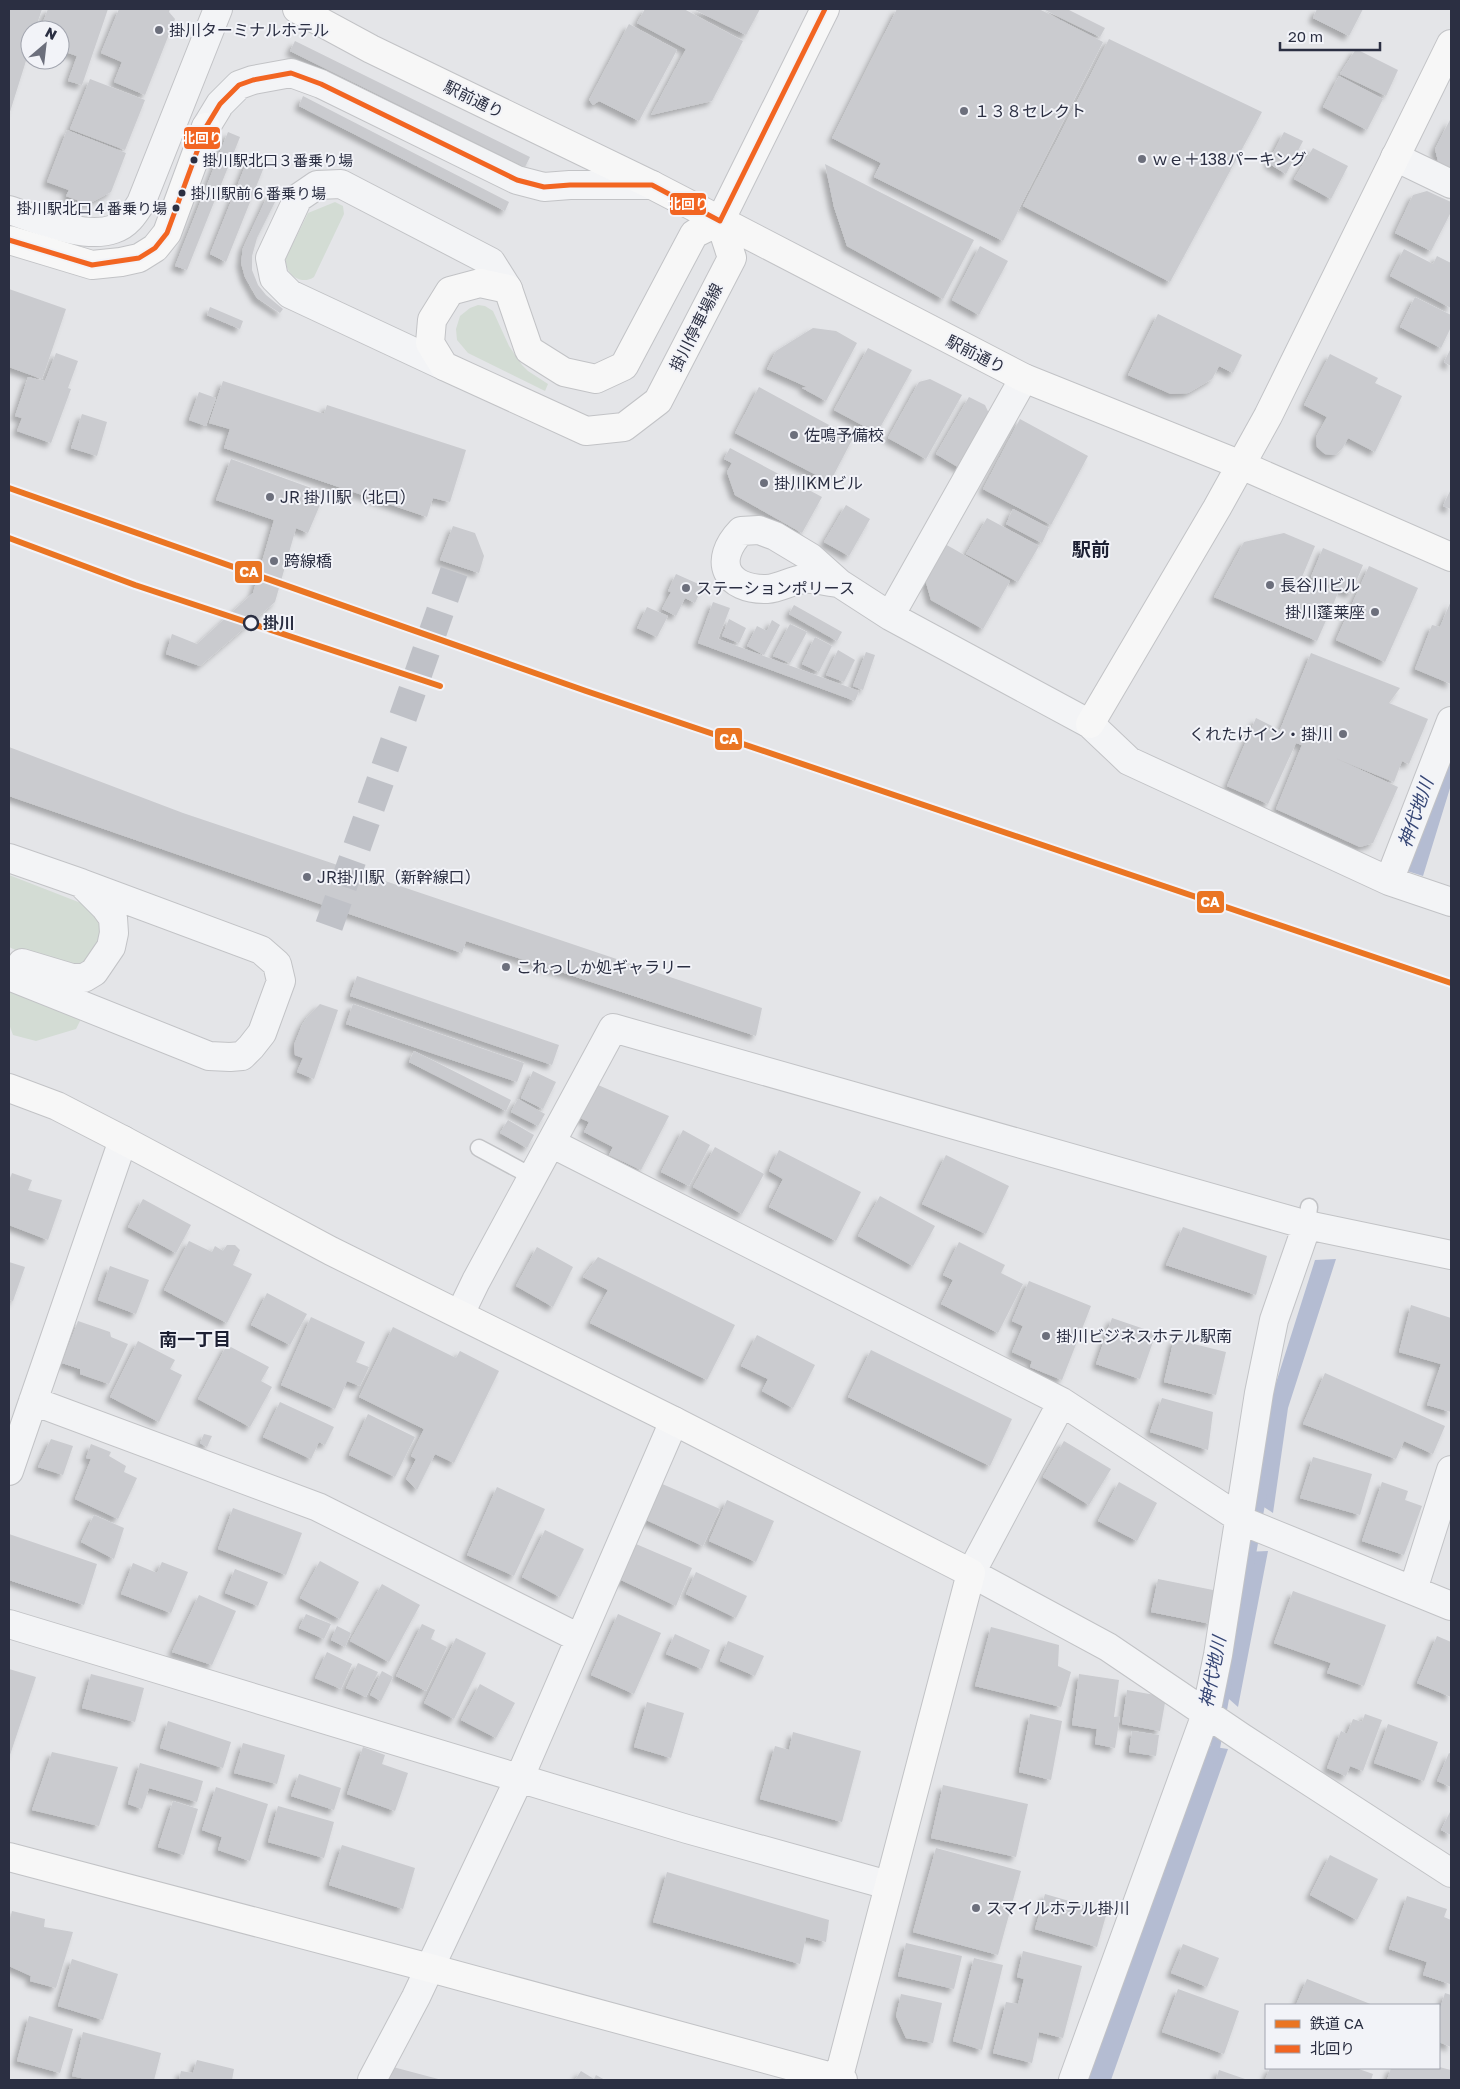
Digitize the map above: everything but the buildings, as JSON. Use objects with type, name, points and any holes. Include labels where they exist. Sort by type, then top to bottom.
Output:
[{"type":"street","points":[[9,210],[77,230],[102,232],[115,229],[130,220],[141,203],[218,9]]},
{"type":"street","name":"駅前通り","points":[[297,9],[371,49],[652,185],[1024,378],[1241,465],[1451,557]]},
{"type":"street","points":[[444,366],[290,294],[274,278],[270,258],[298,198],[317,185],[341,184],[491,262],[508,289],[529,350],[564,372],[596,378],[624,366],[694,234],[720,221],[825,9]]},
{"type":"street","points":[[1090,724],[1268,416],[1451,44]]},
{"type":"street","points":[[9,240],[92,265],[139,258],[155,248],[168,233],[206,127],[220,104],[239,85],[253,80],[291,73],[321,84],[517,180],[544,187],[570,185],[652,185]]},
{"type":"street","points":[[1395,158],[1451,184]]},
{"type":"street","name":"掛川停車場線","points":[[444,366],[586,431],[624,427],[658,401],[732,258],[720,221]]},
{"type":"street","points":[[444,366],[430,343],[432,320],[450,291],[480,283],[508,289]]},
{"type":"street","points":[[890,616],[1024,378]]},
{"type":"street","points":[[839,583],[890,616],[1090,724],[1129,761],[1389,881],[1451,902]]},
{"type":"street","points":[[1389,881],[1451,722]]},
{"type":"street","points":[[9,858],[261,950],[277,964],[281,982],[262,1033],[242,1056],[230,1057],[209,1056],[9,976]]},
{"type":"street","points":[[9,959],[72,978],[84,978],[94,972],[111,947],[114,933],[113,918],[105,907],[81,883]]},
{"type":"street","points":[[460,1314],[613,1028],[1451,1256]]},
{"type":"street","points":[[9,1088],[57,1106],[331,1251],[674,1421],[971,1573],[1108,1647],[1207,1715],[1451,1873]]},
{"type":"street","points":[[9,1471],[123,1140]]},
{"type":"street","points":[[551,1143],[1062,1402],[1243,1521],[1451,1606]]},
{"type":"street","points":[[1073,2080],[1207,1715],[1243,1521],[1259,1393],[1274,1320],[1308,1216]]},
{"type":"street","points":[[33,1400],[318,1507],[579,1638]]},
{"type":"street","points":[[9,1857],[430,1968],[840,2080],[888,1885],[971,1573],[1062,1402]]},
{"type":"street","points":[[372,2080],[430,1968],[519,1779],[674,1421]]},
{"type":"street","points":[[1413,1590],[1451,1470]]},
{"type":"street","points":[[9,1624],[686,1829],[888,1885]]},
{"type":"lane","points":[[479,1148],[533,1176]]},
{"type":"shaded area","points":[[335,202],[343,206],[344,214],[314,277],[304,280],[294,277],[288,269],[286,258],[308,213]]},
{"type":"shaded area","points":[[478,305],[485,306],[493,311],[509,346],[522,365],[548,384],[545,391],[468,353],[457,340],[456,329],[460,316],[470,308]]},
{"type":"shaded area","points":[[9,875],[86,905],[111,921],[85,971],[55,968],[9,947]]},
{"type":"shaded area","points":[[9,987],[81,1019],[76,1029],[36,1041],[13,1035],[9,1024]]},
{"type":"water","points":[[1451,747],[1451,785],[1423,876],[1404,870]]},
{"type":"water","points":[[1336,1259],[1288,1408],[1273,1513],[1253,1500],[1269,1405],[1315,1260]]},
{"type":"water","points":[[1268,1551],[1238,1707],[1220,1691],[1244,1552]]},
{"type":"water","points":[[1208,1746],[1228,1749],[1111,2080],[1088,2080]]},
{"type":"waterway","name":"神代地川","points":[[1249,1565],[1262,1493]]},
{"type":"waterway","name":"神代地川","points":[[1213,1759],[1227,1682]]},
{"type":"tunnel","points":[[403,717],[455,569]]},
{"type":"tunnel","points":[[329,926],[394,742]]},
{"type":"rail line","name":"CA","points":[[9,488],[586,691],[1451,983]]},
{"type":"rail line","name":"CA","points":[[9,538],[135,585],[440,686]]},
{"type":"transit line","name":"北回り","points":[[9,240],[92,265],[139,258],[155,248],[167,233],[206,127],[220,104],[239,85],[253,80],[291,73],[321,84],[517,180],[544,187],[570,185],[652,185],[720,221],[825,9]]},
{"type":"place","name":"掛川ターミナルホテル","points":[[159,30]]},
{"type":"place","name":"１３８セレクト","points":[[964,111]]},
{"type":"place","name":"ｗｅ＋138パーキング","points":[[1142,159]]},
{"type":"place","name":"掛川駅北口３番乗り場","points":[[194,160]]},
{"type":"place","name":"掛川駅前６番乗り場","points":[[182,193]]},
{"type":"place","name":"掛川駅北口４番乗り場","points":[[176,208]]},
{"type":"place","name":"佐鳴予備校","points":[[794,435]]},
{"type":"place","name":"掛川KMビル","points":[[764,483]]},
{"type":"place","name":"JR 掛川駅（北口）","points":[[270,497]]},
{"type":"place","name":"跨線橋","points":[[274,561]]},
{"type":"place","name":"長谷川ビル","points":[[1270,585]]},
{"type":"place","name":"ステーションポリース","points":[[686,588]]},
{"type":"place","name":"掛川蓬莱座","points":[[1375,612]]},
{"type":"place","name":"掛川","points":[[251,623]]},
{"type":"place","name":"くれたけイン・掛川","points":[[1343,734]]},
{"type":"place","name":"JR掛川駅（新幹線口）","points":[[307,877]]},
{"type":"place","name":"これっしか処ギャラリー","points":[[506,967]]},
{"type":"place","name":"掛川ビジネスホテル駅南","points":[[1046,1336]]},
{"type":"place","name":"スマイルホテル掛川","points":[[976,1908]]},
{"type":"district","name":"駅前","points":[[1091,549]]},
{"type":"district","name":"南一丁目","points":[[195,1340]]}]
